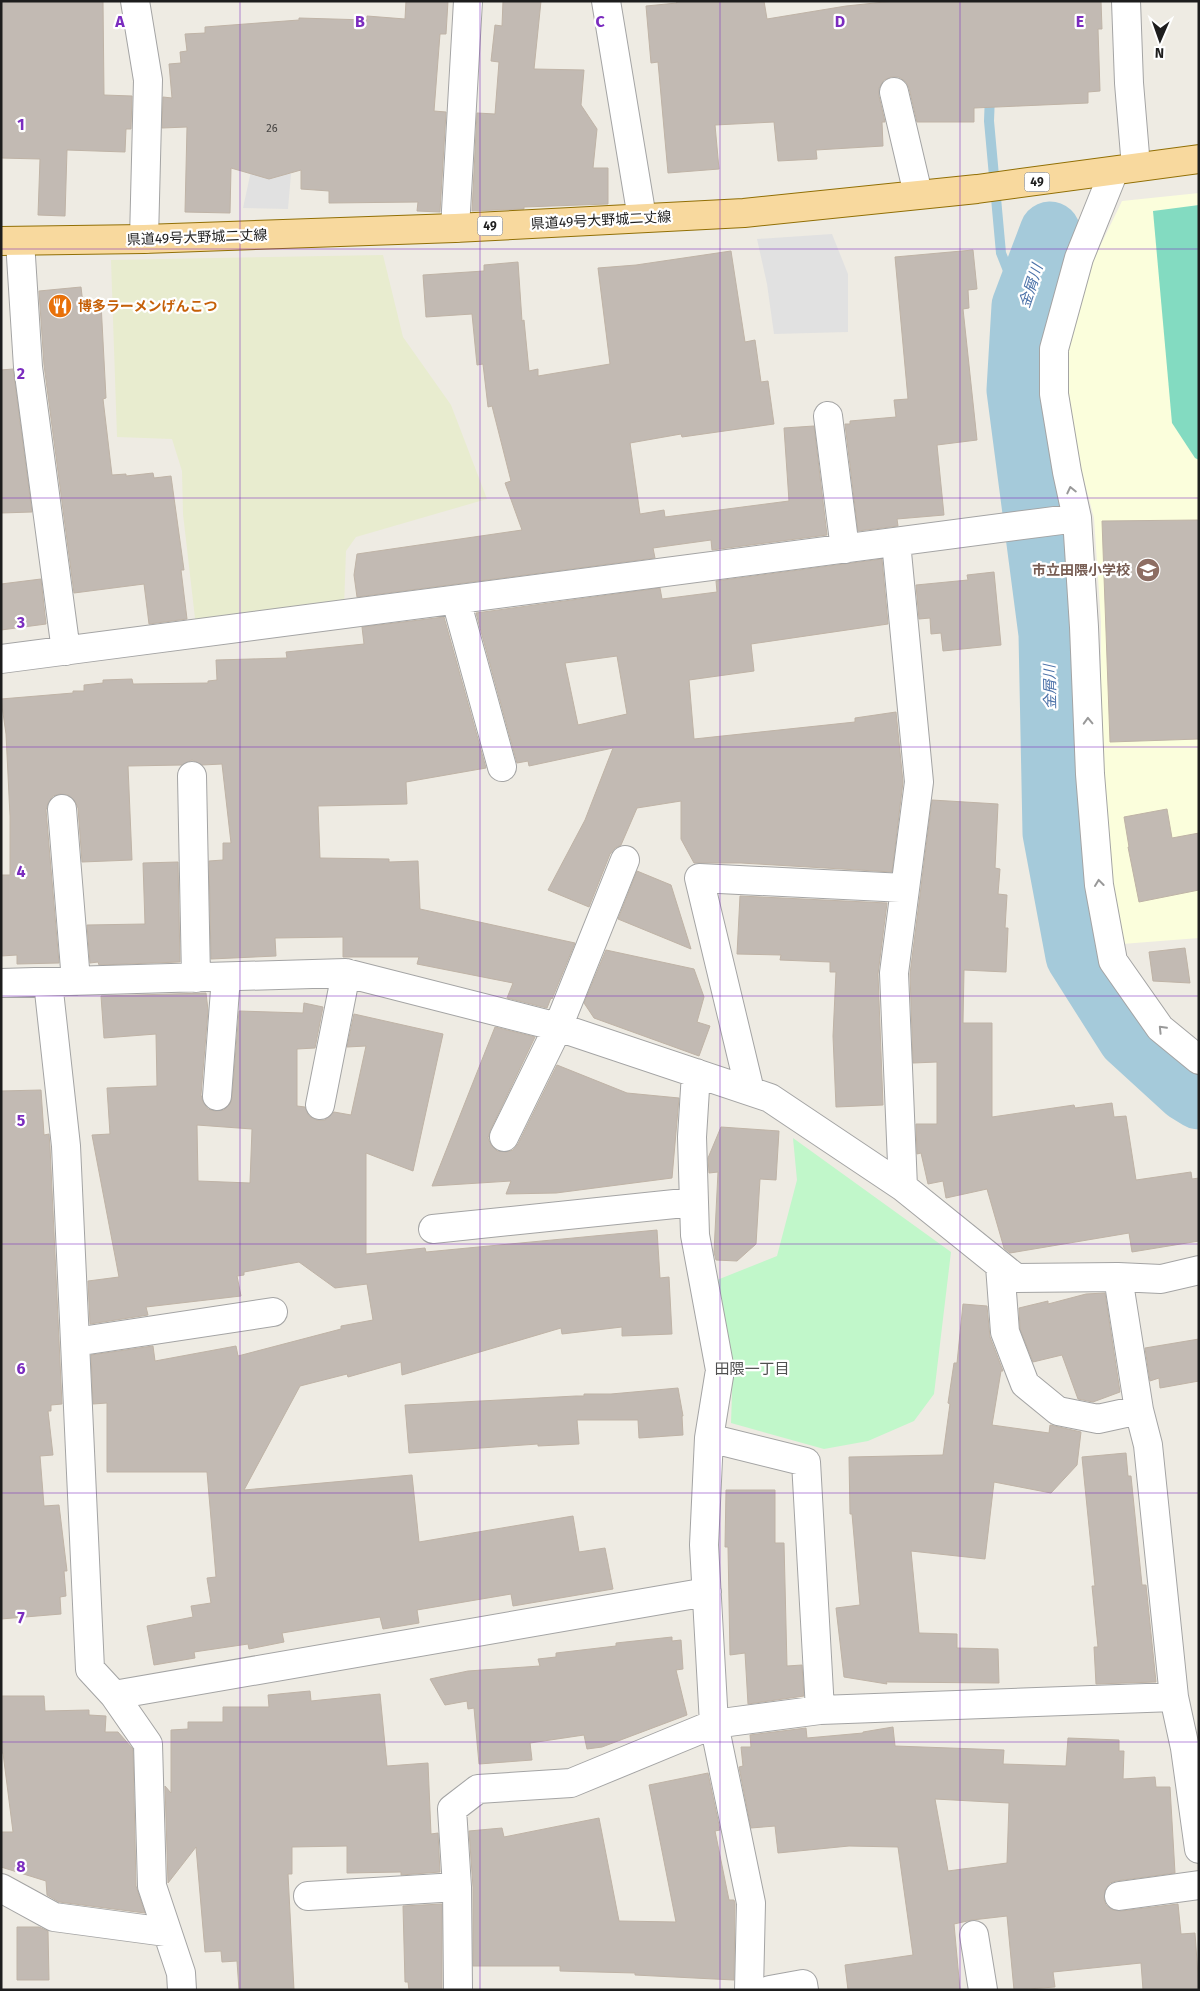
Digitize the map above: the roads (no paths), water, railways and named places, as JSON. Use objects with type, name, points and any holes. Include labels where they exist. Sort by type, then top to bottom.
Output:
[{"type":"main road","name":"県道49号大野城二丈線","points":[[10,241],[144,239],[455,228],[744,213],[977,189],[1120,166],[1199,159]]},
{"type":"street","points":[[135,1],[148,80],[144,239]]},
{"type":"street","points":[[455,228],[468,1]]},
{"type":"street","points":[[606,1],[642,218]]},
{"type":"street","points":[[1126,1],[1129,83],[1120,166],[1079,258],[1054,349],[1054,394],[1066,472],[1069,519],[1084,627],[1090,774],[1099,885],[1113,961],[1160,1028],[1199,1060]]},
{"type":"street","points":[[894,92],[918,194]]},
{"type":"street","points":[[10,241],[66,651]]},
{"type":"street","points":[[828,416],[845,549]]},
{"type":"street","points":[[1,659],[1069,519]]},
{"type":"street","points":[[896,542],[919,782],[894,973],[903,1187]]},
{"type":"street","points":[[456,600],[502,767]]},
{"type":"street","points":[[192,776],[196,978]]},
{"type":"street","points":[[62,809],[76,981]]},
{"type":"street","points":[[504,1137],[558,1027],[625,860]]},
{"type":"street","points":[[750,1091],[699,878],[905,888]]},
{"type":"street","points":[[320,1105],[346,973]]},
{"type":"street","points":[[1,983],[346,973],[558,1027],[770,1098],[903,1187],[1016,1278],[1118,1277],[1161,1280],[1199,1270]]},
{"type":"street","points":[[217,1096],[226,977]]},
{"type":"street","points":[[48,982],[66,1146],[90,1669],[114,1694],[148,1744],[152,1886],[181,1973],[182,1990]]},
{"type":"street","points":[[696,1073],[692,1137],[695,1235],[720,1370],[709,1438],[704,1544],[714,1724],[751,1903],[749,1990]]},
{"type":"street","points":[[433,1229],[694,1202]]},
{"type":"street","points":[[1000,1266],[1005,1332],[1025,1384],[1058,1411],[1098,1419],[1139,1410]]},
{"type":"street","points":[[1118,1277],[1139,1410],[1148,1445],[1174,1698],[1185,1748],[1199,1849]]},
{"type":"street","points":[[76,1342],[273,1312]]},
{"type":"street","points":[[709,1438],[806,1462],[820,1710]]},
{"type":"street","points":[[114,1694],[707,1592]]},
{"type":"street","points":[[458,1990],[452,1809],[478,1789],[571,1783],[714,1724],[820,1710],[1174,1698]]},
{"type":"street","points":[[1119,1896],[1199,1885]]},
{"type":"street","points":[[308,1896],[456,1887]]},
{"type":"street","points":[[1,1888],[54,1917],[166,1932]]},
{"type":"street","points":[[974,1935],[983,1990]]},
{"type":"street","points":[[770,1990],[803,1984],[804,1990]]},
{"type":"waterway","points":[[990,95],[989,121],[1001,253],[1022,306]]},
{"type":"waterway","name":"金屑川","points":[[1050,232],[1022,306],[1017,390],[1049,634],[1053,833],[1076,956],[1128,1038],[1186,1091],[1199,1099]]},
{"type":"place","name":"博多ラーメンげんこつ","points":[[60,306]]},
{"type":"place","name":"市立田隈小学校","points":[[1148,570]]},
{"type":"district","name":"田隈一丁目","points":[[752,1369]]}]
